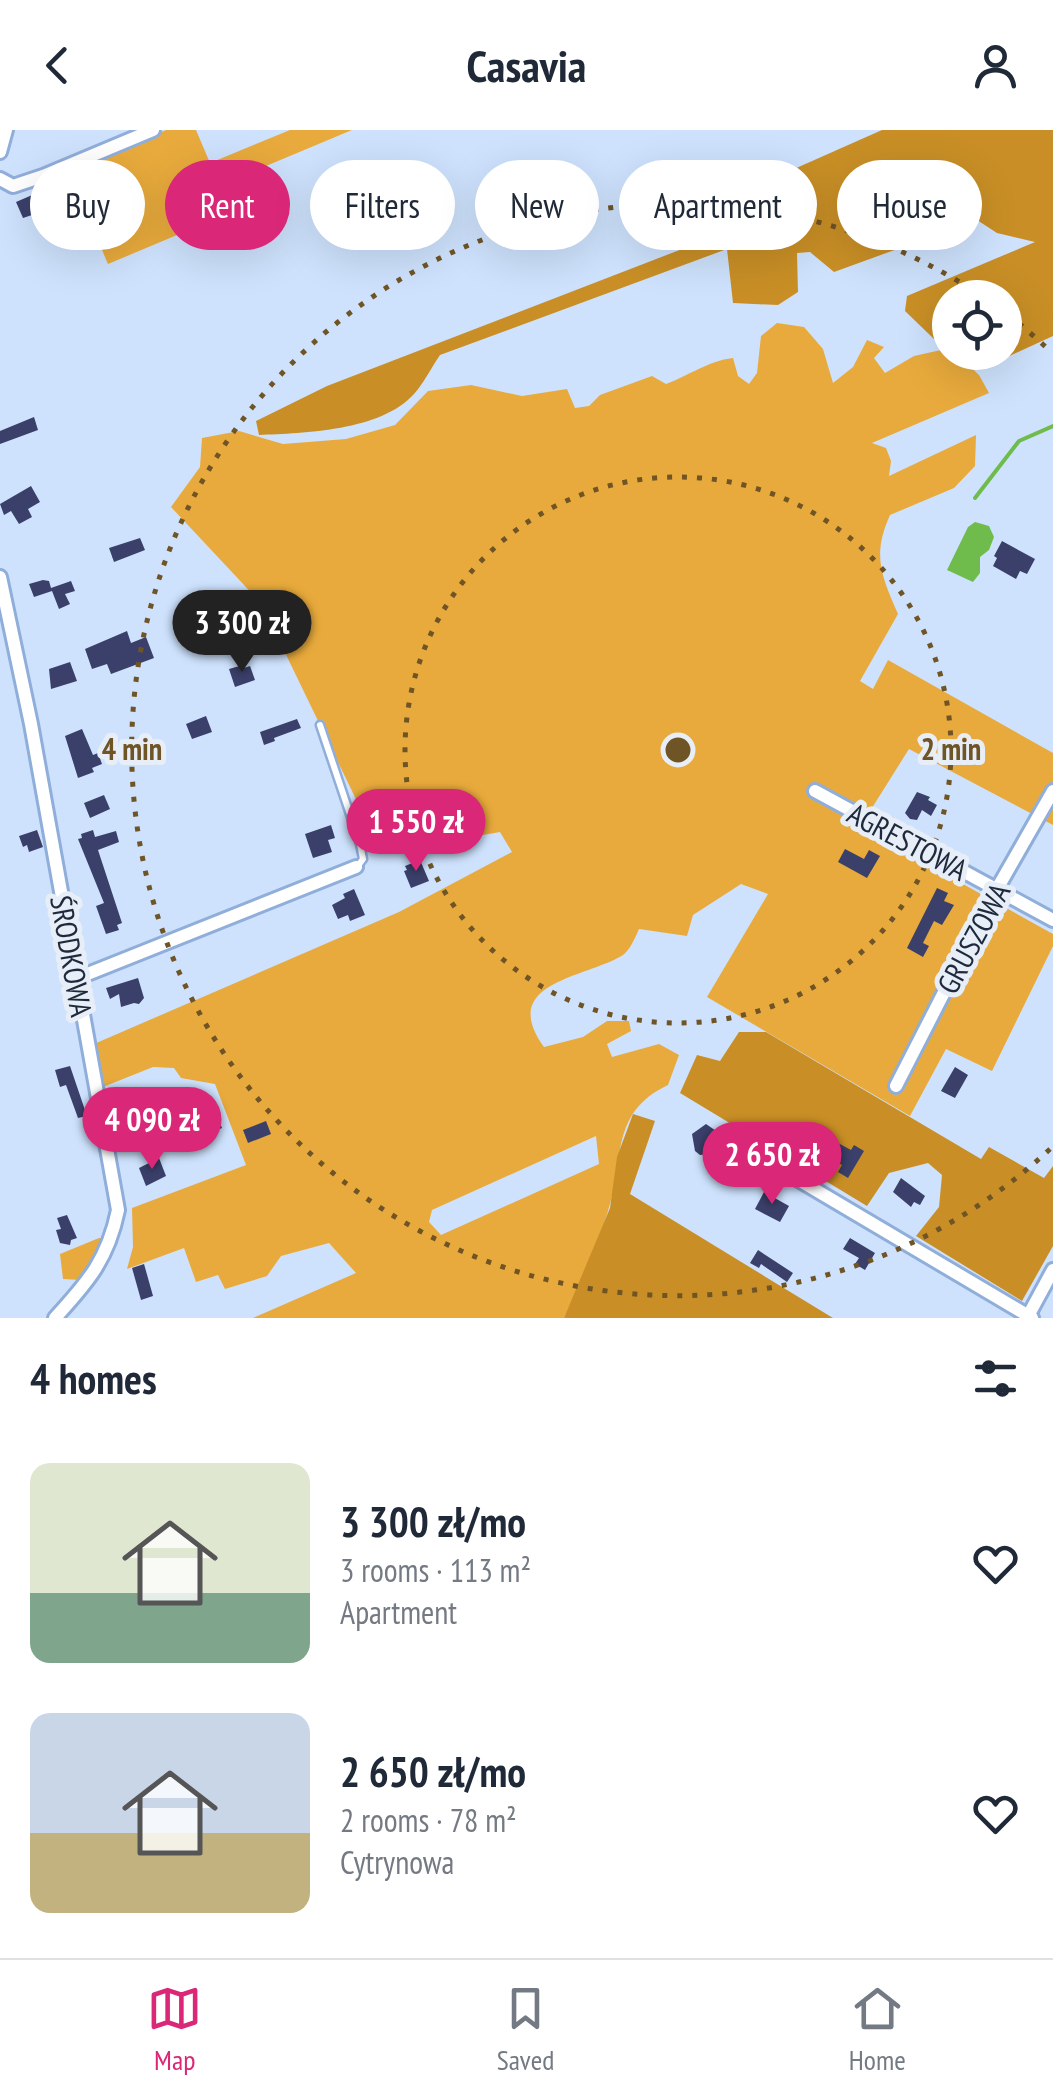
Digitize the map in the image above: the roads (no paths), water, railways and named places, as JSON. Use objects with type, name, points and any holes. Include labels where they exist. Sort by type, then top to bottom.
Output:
[{"type":"street","points":[[0,152],[6,130]]},
{"type":"street","points":[[0,179],[13,186],[153,130]]},
{"type":"street","name":"ŚRODKOWA","points":[[0,577],[31,724],[118,1210],[112,1240],[101,1264],[55,1318]]},
{"type":"street","name":"AGRESTOWA","points":[[815,791],[1053,920]]},
{"type":"street","name":"GRUSZOWA","points":[[896,1086],[1053,791]]},
{"type":"street","points":[[75,980],[356,867]]},
{"type":"street","points":[[754,1152],[1030,1317],[1053,1270]]},
{"type":"lane","points":[[320,725],[360,844],[362,863],[356,867]]},
{"type":"waterway","points":[[975,498],[1019,441],[1053,426]]}]
